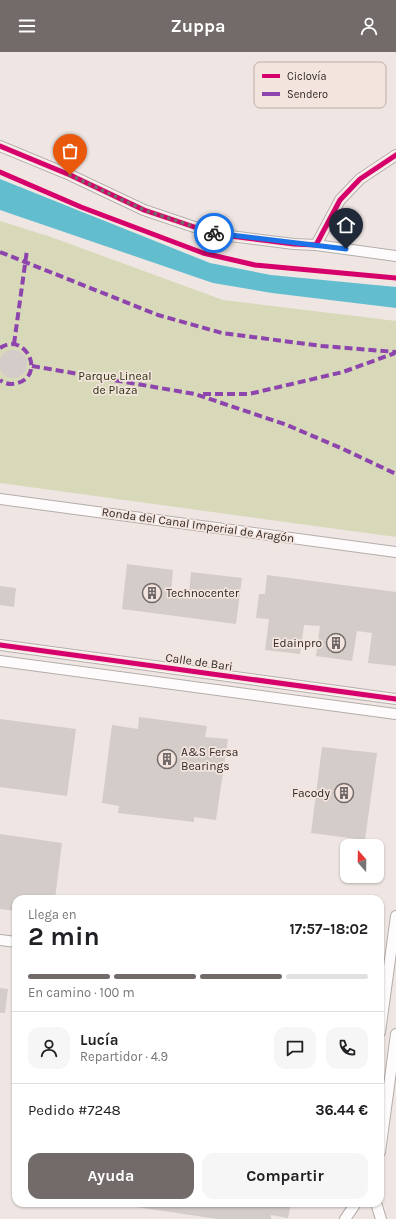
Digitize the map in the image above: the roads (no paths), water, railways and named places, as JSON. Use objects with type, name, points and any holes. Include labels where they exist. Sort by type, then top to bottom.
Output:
[{"type":"street","points":[[0,146],[70,175],[144,210],[215,234],[294,244],[316,245],[396,256]]},
{"type":"street","points":[[316,245],[340,200],[360,178],[396,155]]},
{"type":"street","name":"Ronda del Canal Imperial de Aragón","points":[[0,499],[396,552]]},
{"type":"street","name":"Calle de Bari","points":[[0,645],[396,699]]},
{"type":"street","points":[[0,661],[396,714]]},
{"type":"street","points":[[384,985],[396,916]]},
{"type":"street","points":[[0,940],[12,942]]},
{"type":"street","points":[[384,1122],[396,1034]]},
{"type":"street","points":[[345,1219],[353,1207]]},
{"type":"street","points":[[377,1207],[381,1219]]},
{"type":"water","points":[[0,179],[210,263],[271,275],[396,287],[396,308],[272,293],[213,283],[0,210]]},
{"type":"place","name":"Technocenter","points":[[152,593]]},
{"type":"place","name":"Edainpro","points":[[336,643]]},
{"type":"place","name":"A&S Fersa Bearings","points":[[167,759]]},
{"type":"place","name":"Facody","points":[[344,793]]},
{"type":"park label","name":"Parque Lineal de Plaza","points":[[115,383]]}]
